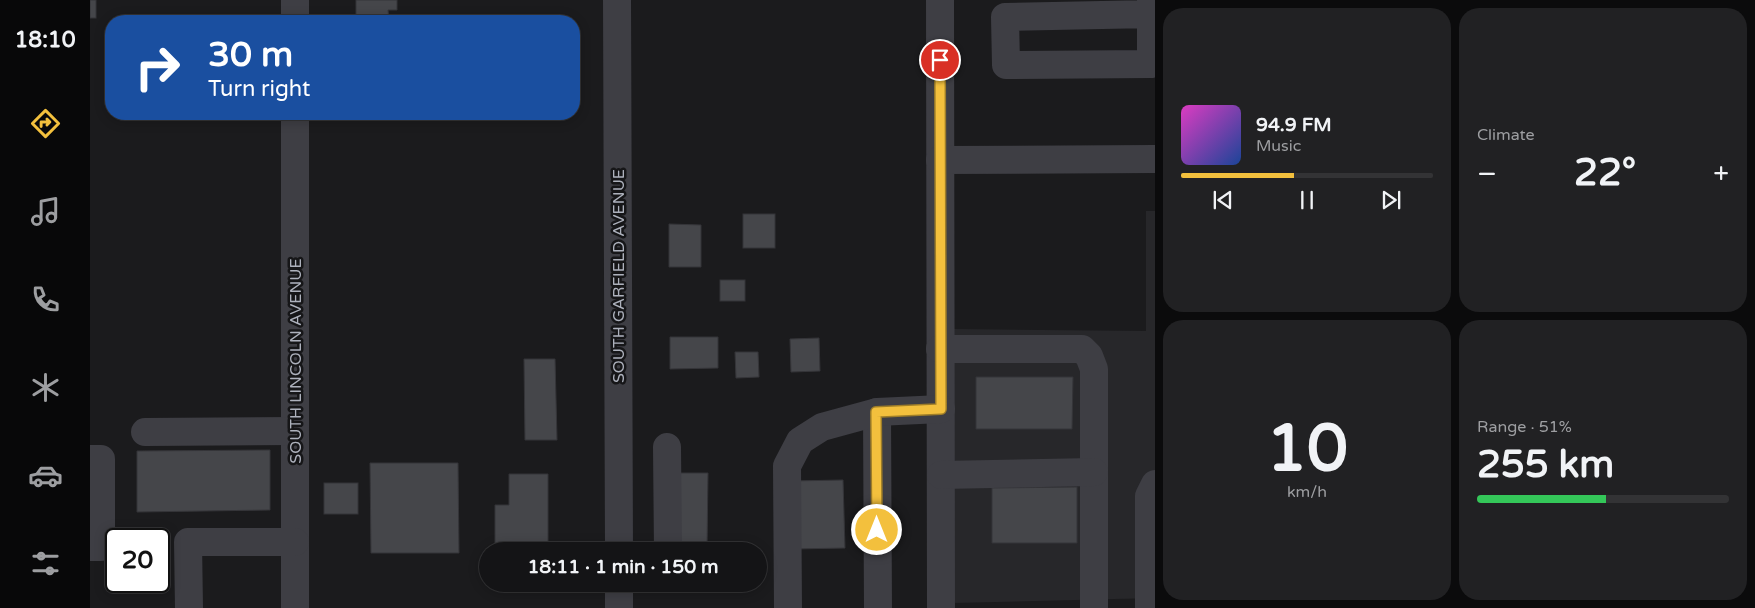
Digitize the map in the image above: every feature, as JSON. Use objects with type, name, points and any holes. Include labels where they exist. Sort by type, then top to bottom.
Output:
[{"type":"street","points":[[295,0],[295,15]]},
{"type":"street","name":"SOUTH GARFIELD AVENUE","points":[[617,0],[619,542]]},
{"type":"street","points":[[940,0],[941,608]]},
{"type":"street","points":[[1151,7],[1151,64],[1006,66],[1005,17],[1151,7]]},
{"type":"street","name":"SOUTH LINCOLN AVENUE","points":[[295,120],[295,608]]},
{"type":"street","points":[[940,160],[1155,159]]},
{"type":"street","points":[[940,349],[1082,349],[1089,356],[1094,369],[1094,608]]},
{"type":"street","points":[[788,608],[787,466],[800,440],[822,427],[876,412],[941,409]]},
{"type":"street","points":[[876,412],[878,608]]},
{"type":"street","points":[[144,432],[295,431]]},
{"type":"street","points":[[667,446],[668,542]]},
{"type":"street","points":[[90,459],[101,459],[101,547],[90,547]]},
{"type":"street","points":[[941,475],[1094,472]]},
{"type":"street","points":[[1149,608],[1152,532],[1149,496],[1155,484]]},
{"type":"street","points":[[188,608],[188,542],[295,542]]},
{"type":"street","points":[[619,592],[619,608]]},
{"type":"shaded area","points":[[1146,211],[1155,211],[1155,598],[953,603],[952,329],[1146,331]]},
{"type":"building","points":[[90,0],[96,0],[96,18],[90,18]]},
{"type":"building","points":[[356,0],[397,0],[397,10],[388,10],[388,15],[356,15]]},
{"type":"building","points":[[743,214],[775,214],[775,248],[743,248]]},
{"type":"building","points":[[669,224],[701,225],[701,267],[669,267]]},
{"type":"building","points":[[720,280],[745,280],[745,301],[720,301]]},
{"type":"building","points":[[670,337],[718,337],[718,368],[670,369]]},
{"type":"building","points":[[819,338],[820,371],[791,372],[790,339]]},
{"type":"building","points":[[735,352],[758,352],[759,377],[736,378]]},
{"type":"building","points":[[524,359],[555,359],[557,440],[525,440]]},
{"type":"building","points":[[976,377],[1073,377],[1072,429],[976,429]]},
{"type":"building","points":[[270,450],[270,510],[137,512],[137,451]]},
{"type":"building","points":[[370,463],[458,463],[459,553],[371,553]]},
{"type":"building","points":[[675,473],[708,473],[707,542],[675,542]]},
{"type":"building","points":[[509,474],[548,474],[548,542],[495,542],[495,505],[509,505]]},
{"type":"building","points":[[843,480],[845,548],[793,549],[791,481]]},
{"type":"building","points":[[324,483],[358,483],[358,514],[324,514]]},
{"type":"building","points":[[1077,487],[1077,543],[992,543],[992,488]]},
{"type":"route","points":[[877,530],[876,412],[941,409],[940,60]]}]
